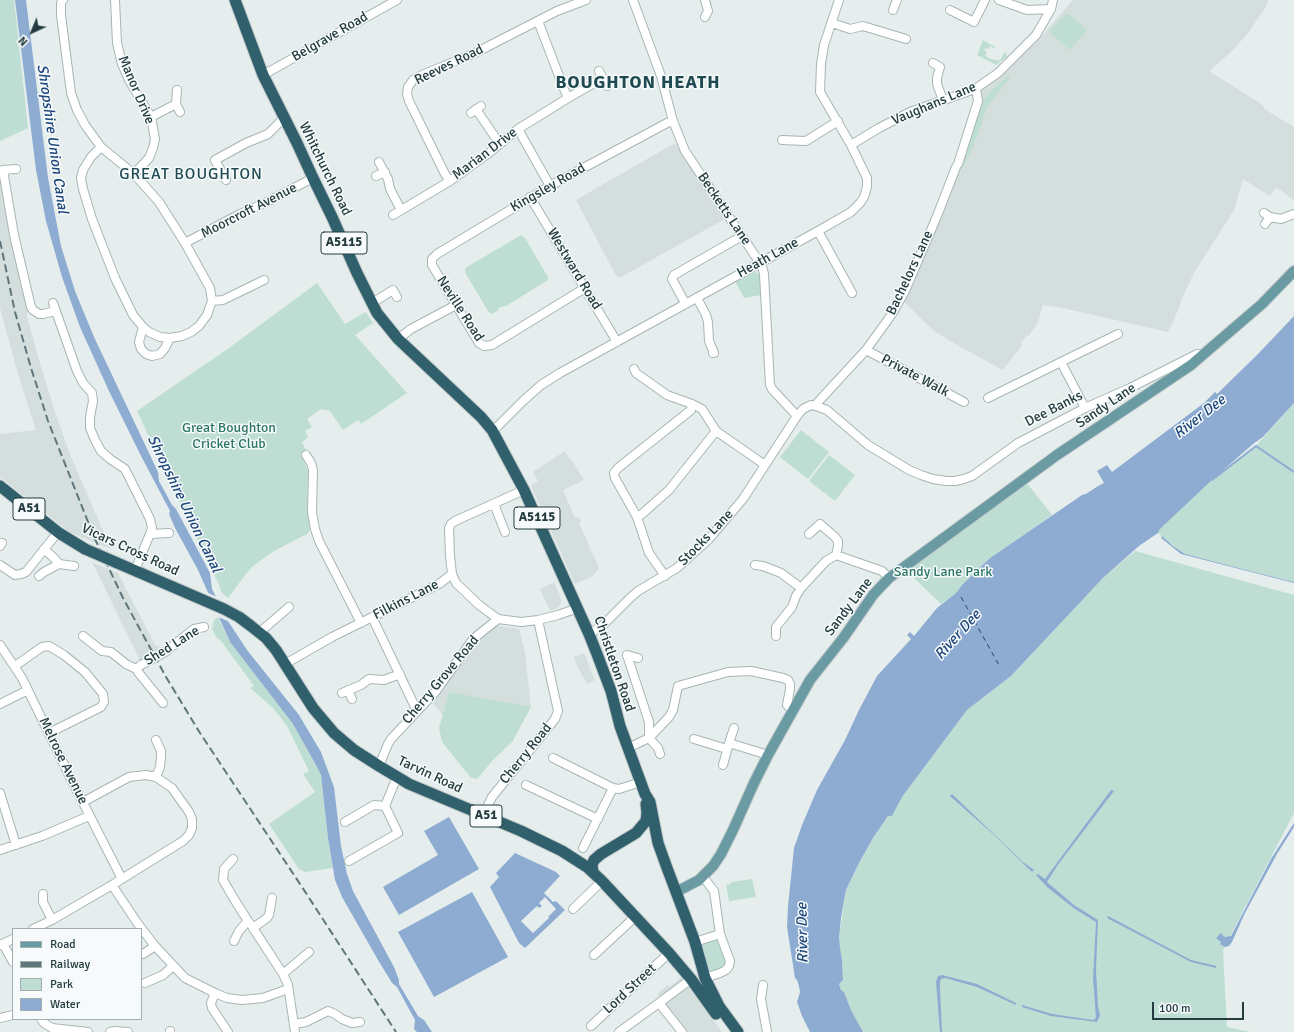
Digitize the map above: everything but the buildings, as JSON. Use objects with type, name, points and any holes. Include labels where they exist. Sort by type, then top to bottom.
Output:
[{"type":"highway","name":"Whitchurch Road","points":[[236,1],[264,75],[377,313],[398,340],[452,391]]},
{"type":"highway","name":"Christleton Road","points":[[452,391],[481,417],[492,430],[524,490],[578,608],[611,691],[620,726],[645,794],[650,802],[658,843],[695,942],[704,974],[719,1006],[738,1032]]},
{"type":"highway","name":"Vicars Cross Road","points":[[0,486],[58,532],[85,549],[213,604]]},
{"type":"highway","name":"Tarvin Road","points":[[213,604],[244,620],[260,632],[276,650],[313,708],[334,733],[354,750],[398,778],[526,833],[573,857],[602,881],[691,979]]},
{"type":"highway","name":"A5115","points":[[636,833],[646,821],[647,813],[645,794]]},
{"type":"highway","points":[[593,872],[592,865],[594,860],[601,854],[636,833],[646,831],[651,833],[658,843]]},
{"type":"highway","points":[[573,857],[586,859],[601,854]]},
{"type":"highway","points":[[691,979],[704,974]]},
{"type":"highway","name":"A51","points":[[691,979],[730,1032]]},
{"type":"main road","name":"Dee Banks","points":[[1203,355],[1262,304],[1294,271]]},
{"type":"main road","name":"Sandy Lane","points":[[676,892],[703,877],[713,866],[721,854],[741,814],[768,755],[810,680],[844,637],[873,595],[889,578],[1036,470],[1171,380],[1203,355]]},
{"type":"street","points":[[63,0],[61,3],[61,15],[71,93],[77,110],[85,125],[101,146],[134,174],[159,202],[185,243],[210,288],[212,301],[207,315],[199,326],[191,332],[182,336],[170,338],[160,337],[149,332],[133,316],[114,278],[92,219],[81,178],[83,170],[101,146]]},
{"type":"street","name":"Manor Drive","points":[[115,0],[117,43],[122,64],[129,80],[151,117],[155,138],[149,158],[134,174]]},
{"type":"street","name":"Belgrave Road","points":[[264,75],[397,0]]},
{"type":"street","name":"Reeves Road","points":[[450,181],[445,174],[409,101],[407,94],[408,87],[413,80],[475,53],[557,11],[586,0]]},
{"type":"street","name":"Becketts Lane","points":[[633,0],[661,76],[673,122],[679,138],[691,162],[760,262],[764,274],[770,385],[797,416]]},
{"type":"street","points":[[706,0],[709,12]]},
{"type":"street","name":"Heath Lane","points":[[492,430],[541,385],[560,373],[851,212],[864,197],[867,187],[867,178],[838,121],[820,92],[821,64],[824,45],[839,0]]},
{"type":"street","points":[[893,10],[897,0]]},
{"type":"street","points":[[950,10],[974,22],[985,0]]},
{"type":"street","points":[[999,0],[1027,10],[1051,9]]},
{"type":"street","name":"Vaughans Lane","points":[[851,145],[910,112],[975,89],[998,73],[1036,35],[1051,9],[1053,0]]},
{"type":"street","points":[[538,20],[568,98]]},
{"type":"street","points":[[832,22],[850,29],[863,26],[906,39]]},
{"type":"street","points":[[939,64],[937,83],[943,100]]},
{"type":"street","name":"Marian Drive","points":[[393,215],[450,181],[489,153],[499,143],[518,129],[568,98],[605,82],[599,71]]},
{"type":"street","name":"Bachelors Lane","points":[[797,416],[803,409],[811,405],[816,406],[866,350],[892,314],[905,291],[957,166],[978,101],[975,89]]},
{"type":"street","points":[[177,90],[176,104],[180,112]]},
{"type":"street","points":[[151,117],[176,104]]},
{"type":"street","points":[[476,109],[499,143]]},
{"type":"street","points":[[226,180],[215,160],[246,143],[268,134],[284,118]]},
{"type":"street","points":[[782,140],[806,141],[838,121]]},
{"type":"street","name":"Kingsley Road","points":[[432,265],[432,259],[437,254],[530,197],[667,123],[673,122]]},
{"type":"street","points":[[518,129],[550,186]]},
{"type":"street","points":[[379,162],[385,172],[390,189],[401,210]]},
{"type":"street","points":[[16,169],[3,170],[14,235],[31,307],[39,314],[43,314],[54,307],[77,371],[83,383],[92,393],[93,401],[90,417],[90,428],[95,440],[101,451],[110,459],[126,469],[150,518],[152,528],[135,570]]},
{"type":"street","points":[[376,176],[385,172]]},
{"type":"street","name":"Moorcroft Avenue","points":[[185,243],[313,178]]},
{"type":"street","name":"Westward Road","points":[[530,197],[586,288],[617,342]]},
{"type":"street","points":[[1265,224],[1267,215],[1281,219],[1294,214]]},
{"type":"street","points":[[818,231],[852,293]]},
{"type":"street","points":[[685,303],[672,279],[674,275],[742,236]]},
{"type":"street","name":"Neville Road","points":[[432,265],[479,343],[484,346],[492,344],[586,288]]},
{"type":"street","points":[[212,301],[223,300],[264,280]]},
{"type":"street","points":[[372,303],[393,290],[397,296]]},
{"type":"street","points":[[697,298],[706,315],[709,341],[714,353]]},
{"type":"street","points":[[398,340],[411,329],[456,305]]},
{"type":"street","points":[[143,327],[139,342],[141,349],[146,354],[152,356],[160,354],[170,338]]},
{"type":"street","points":[[988,398],[1118,334]]},
{"type":"street","name":"Private Walk","points":[[866,350],[964,402]]},
{"type":"street","name":"Dee Banks","points":[[816,406],[827,410],[868,445],[900,465],[920,475],[946,481],[964,479],[972,476],[1018,443],[1085,408],[1130,388],[1197,354],[1203,355]]},
{"type":"street","points":[[1061,362],[1085,408]]},
{"type":"street","points":[[637,370],[667,395],[702,409],[716,431],[765,465]]},
{"type":"street","points":[[665,576],[649,553],[637,517],[615,478],[614,473],[618,468],[691,410],[692,404]]},
{"type":"street","name":"Stocks Lane","points":[[589,634],[602,626],[634,595],[665,576],[690,557],[725,521],[743,499],[797,416]]},
{"type":"street","points":[[637,517],[669,490],[716,431]]},
{"type":"street","points":[[306,455],[311,463],[312,470],[312,506],[315,529],[319,541],[361,623]]},
{"type":"street","name":"Filkins Lane","points":[[285,664],[318,644],[439,584],[452,574],[449,528],[451,524],[524,490]]},
{"type":"street","points":[[494,504],[505,532]]},
{"type":"street","points":[[776,636],[776,627],[792,607],[801,588],[826,561],[836,555],[838,541],[822,521],[809,534]]},
{"type":"street","points":[[0,565],[15,575],[26,572],[58,532]]},
{"type":"street","points":[[150,534],[169,533]]},
{"type":"street","points":[[44,549],[59,564]]},
{"type":"street","points":[[836,555],[882,571],[889,578]]},
{"type":"street","points":[[39,576],[59,564],[74,566]]},
{"type":"street","points":[[761,564],[781,573],[801,588]]},
{"type":"street","points":[[452,574],[456,583],[479,605],[498,619],[521,622],[538,620],[578,608]]},
{"type":"street","points":[[260,632],[285,607]]},
{"type":"street","points":[[372,617],[417,710]]},
{"type":"street","name":"Cherry Grove Road","points":[[378,766],[391,739],[441,684],[473,639],[498,619]]},
{"type":"street","name":"Cherry Road","points":[[483,815],[492,797],[555,719],[558,711],[538,620]]},
{"type":"street","name":"Shed Lane","points":[[163,703],[138,672],[139,666],[165,652],[194,629],[204,626]]},
{"type":"street","points":[[83,636],[102,652],[111,652],[126,664],[134,668],[139,666]]},
{"type":"street","name":"Melrose Avenue","points":[[0,644],[15,666],[28,690],[89,816],[122,879]]},
{"type":"street","points":[[15,666],[42,647],[49,646],[60,652],[85,672],[103,694],[104,702],[101,707],[49,733]]},
{"type":"street","points":[[638,658],[627,655],[649,722],[649,738],[658,748],[660,754]]},
{"type":"street","points":[[628,748],[649,738],[669,717],[673,710],[678,686],[728,672],[751,671],[788,680],[790,689],[787,705],[793,711]]},
{"type":"street","points":[[352,699],[345,691],[362,685],[369,679],[384,680],[400,674]]},
{"type":"street","points":[[0,704],[28,690]]},
{"type":"street","points":[[723,765],[734,728]]},
{"type":"street","points":[[694,739],[768,755]]},
{"type":"street","points":[[155,745],[161,751],[161,762],[156,777]]},
{"type":"street","points":[[554,758],[613,788],[619,789],[641,782]]},
{"type":"street","points":[[35,928],[52,920],[112,885],[183,841],[189,835],[192,828],[192,819],[189,812],[172,788],[156,777],[146,775],[129,777],[83,802]]},
{"type":"street","points":[[349,861],[398,834],[385,806],[398,778]]},
{"type":"street","points":[[526,785],[598,819]]},
{"type":"street","points":[[583,848],[613,788]]},
{"type":"street","points":[[0,793],[16,845]]},
{"type":"street","points":[[345,822],[374,806],[385,806]]},
{"type":"street","points":[[0,850],[42,836],[89,816]]},
{"type":"street","points":[[234,859],[224,869],[223,880],[283,974],[288,989],[294,1028],[328,1012],[352,1023],[360,1022]]},
{"type":"street","points":[[703,877],[714,891],[720,934],[730,961],[726,970],[720,973],[704,974]]},
{"type":"street","points":[[573,909],[602,881]]},
{"type":"street","points":[[112,885],[141,928]]},
{"type":"street","points":[[41,898],[52,920]]},
{"type":"street","points":[[234,941],[238,931],[267,918],[269,915],[272,898]]},
{"type":"street","points":[[594,955],[635,917]]},
{"type":"street","points":[[142,929],[155,946],[185,978],[215,993],[234,999],[248,1000],[263,998],[288,989]]},
{"type":"street","points":[[695,942],[720,934]]},
{"type":"street","points":[[12,939],[1,944],[12,960]]},
{"type":"street","points":[[142,954],[155,946]]},
{"type":"street","points":[[283,974],[309,952]]},
{"type":"street","name":"Lord Street","points":[[591,1026],[669,953]]},
{"type":"street","points":[[145,983],[163,975],[173,966]]},
{"type":"street","points":[[619,1032],[691,979]]},
{"type":"street","points":[[763,985],[761,999],[767,1032]]},
{"type":"street","points":[[215,993],[211,1003],[212,1008],[228,1032]]},
{"type":"street","points":[[659,1003],[682,1032]]},
{"type":"street","points":[[0,1018],[12,1015]]},
{"type":"street","points":[[42,1020],[44,1024],[52,1028],[88,1032]]},
{"type":"street","points":[[110,1032],[128,1032]]},
{"type":"shaded area","points":[[1073,0],[1268,0],[1266,7],[1248,33],[1232,51],[1209,71],[1264,106],[1264,109],[1294,127],[1294,201],[1281,190],[1275,188],[1270,196],[1243,179],[1234,210],[1194,273],[1168,332],[1063,308],[1043,305],[1038,322],[1029,336],[1027,335],[1021,343],[1022,345],[1003,370],[934,331],[904,302],[941,215],[978,101],[975,89],[1020,53],[1034,45]]},
{"type":"shaded area","points":[[675,143],[725,219],[619,278],[614,272],[576,200]]},
{"type":"shaded area","points":[[0,169],[11,233],[29,312],[26,313],[39,360],[71,457],[111,549],[71,533],[0,477],[0,434],[36,430],[18,374],[0,308]]},
{"type":"shaded area","points":[[565,451],[584,480],[563,490],[575,518],[579,517],[581,522],[579,523],[599,568],[593,576],[575,584],[531,486],[538,481],[533,472]]},
{"type":"shaded area","points":[[92,562],[118,573],[155,645],[165,649],[140,663]]},
{"type":"shaded area","points":[[554,582],[561,599],[561,603],[557,608],[550,611],[540,589]]},
{"type":"shaded area","points":[[495,625],[519,629],[525,653],[531,707],[512,742],[505,746],[498,744],[498,741],[439,728],[443,715],[433,703],[478,639]]},
{"type":"shaded area","points":[[584,653],[595,680],[587,684],[577,666],[574,657]]},
{"type":"shaded area","points":[[681,977],[722,1032],[684,1032],[657,994],[668,985],[670,987]]},
{"type":"green space","points":[[0,0],[14,0],[28,128],[0,141]]},
{"type":"green space","points":[[1067,13],[1087,30],[1070,50],[1049,32]]},
{"type":"green space","points":[[983,40],[995,47],[995,49],[990,46],[988,49],[985,48],[984,50],[987,52],[985,56],[998,61],[1006,52],[1007,57],[996,65],[977,55]]},
{"type":"green space","points":[[1008,76],[1010,78],[987,107],[973,147],[961,168],[960,167],[979,106],[991,91]]},
{"type":"green space","points":[[521,235],[525,238],[548,277],[548,280],[506,306],[500,307],[492,314],[488,311],[466,274],[465,269]]},
{"type":"green space","points":[[754,271],[760,275],[761,295],[744,298],[735,281]]},
{"type":"green space","name":"Great Boughton Cricket Club","points":[[317,283],[345,324],[366,312],[373,323],[355,335],[407,393],[361,424],[358,420],[343,430],[330,411],[321,409],[307,419],[312,427],[305,431],[308,437],[302,442],[307,452],[302,457],[308,471],[307,506],[310,530],[307,534],[274,551],[253,566],[228,598],[221,592],[137,411],[229,348]]},
{"type":"green space","points":[[1294,403],[1294,582],[1185,554],[1158,533],[1160,529],[1212,480],[1256,446]]},
{"type":"green space","points":[[801,430],[829,452],[808,479],[780,457]]},
{"type":"green space","points":[[829,455],[855,475],[835,501],[809,481]]},
{"type":"green space","name":"Sandy Lane Park","points":[[1026,482],[1052,515],[990,558],[962,585],[956,593],[941,604],[905,571]]},
{"type":"green space","points":[[1135,551],[1294,595],[1294,813],[1223,950],[1227,1027],[1251,1032],[863,1032],[839,984],[843,980],[839,938],[846,890],[873,838],[888,816],[892,816],[902,797],[967,710],[1011,676],[1103,578]]},
{"type":"green space","points":[[218,617],[230,642],[293,724],[321,775],[333,868],[305,872],[299,869],[269,824],[315,792],[303,774],[309,771],[287,726],[273,708],[250,688],[254,686],[221,641],[216,637],[212,629],[214,620]]},
{"type":"green space","points":[[449,692],[531,707],[512,742],[493,760],[477,779],[471,778],[442,742],[439,728]]},
{"type":"green space","points":[[752,879],[756,897],[729,901],[726,885],[731,884],[731,882]]},
{"type":"green space","points":[[720,938],[727,965],[722,970],[706,973],[699,943]]},
{"type":"water","points":[[15,0],[26,0],[48,178],[61,246],[75,291],[94,337],[158,472],[159,481],[172,505],[176,509],[210,573],[212,589],[228,621],[247,650],[299,715],[321,752],[334,787],[341,846],[347,874],[353,891],[394,967],[399,984],[418,1016],[424,1020],[432,1032],[417,1032],[414,1029],[415,1020],[397,987],[392,983],[342,897],[335,880],[328,838],[321,775],[293,724],[230,642],[198,570],[175,528],[169,514],[170,511],[108,389],[80,327],[62,277],[46,221],[36,170]]},
{"type":"water","name":"River Dee","points":[[1294,316],[1294,403],[1263,437],[1212,480],[1160,529],[1158,533],[1139,546],[1103,578],[1011,676],[967,710],[902,797],[892,816],[888,816],[873,838],[846,890],[839,938],[843,980],[839,984],[863,1032],[810,1032],[797,1002],[800,992],[797,980],[795,978],[787,927],[794,848],[817,790],[845,740],[877,676],[911,639],[907,635],[910,632],[914,636],[937,608],[956,593],[962,585],[990,558],[1082,495],[1104,483],[1097,471],[1107,465],[1112,472],[1204,403],[1215,392],[1217,394]]},
{"type":"water","points":[[1162,536],[1185,554],[1294,583],[1181,554],[1161,538]]},
{"type":"water","points":[[1111,790],[1114,791],[1057,866],[1047,882],[1074,905],[1098,920],[1096,970],[1100,1015],[1097,1022],[1051,1016],[1022,1007],[1022,1005],[1052,1014],[1093,1020],[1096,1018],[1093,978],[1096,922],[1075,909],[1047,887],[1036,875],[1038,874],[1045,879]]},
{"type":"water","points":[[952,794],[1023,862],[1034,870],[1032,872],[993,834],[950,796]]},
{"type":"water","points":[[449,817],[479,869],[399,915],[383,887],[438,855],[424,831]]},
{"type":"water","points":[[1294,823],[1294,827],[1277,854],[1245,913],[1232,942],[1229,946],[1225,947],[1220,944],[1221,942],[1216,938],[1221,933],[1224,937],[1231,936],[1271,859]]},
{"type":"water","points":[[515,853],[556,872],[560,876],[544,893],[553,902],[556,901],[565,910],[525,948],[519,943],[490,887],[499,877],[496,873]],"holes":[[[545,897],[556,909],[533,933],[521,921],[537,906],[539,908],[542,906],[539,903]]]},
{"type":"water","points":[[472,892],[508,957],[434,997],[398,932]]},
{"type":"water","points":[[1108,916],[1191,960],[1216,966],[1216,968],[1191,962],[1107,918]]},
{"type":"water","points":[[942,975],[977,984],[1016,1003],[1016,1005],[977,987],[945,978],[941,979],[942,1032],[940,1032],[936,982],[938,976]]},
{"type":"pier","points":[[206,592],[219,598],[232,623],[216,616]]},
{"type":"waterway","points":[[1212,480],[1256,446],[1294,472]]},
{"type":"ferry route","points":[[961,597],[1000,667]]},
{"type":"railway","points":[[0,241],[15,312],[48,421],[94,537],[123,598],[166,677],[200,733],[396,1032]]},
{"type":"district","name":"BOUGHTON HEATH","points":[[638,83]]},
{"type":"district","name":"GREAT BOUGHTON","points":[[191,175]]},
{"type":"water label","name":"Shropshire Union Canal","points":[[52,139]]},
{"type":"water label","name":"Shropshire Union Canal","points":[[184,504]]}]
